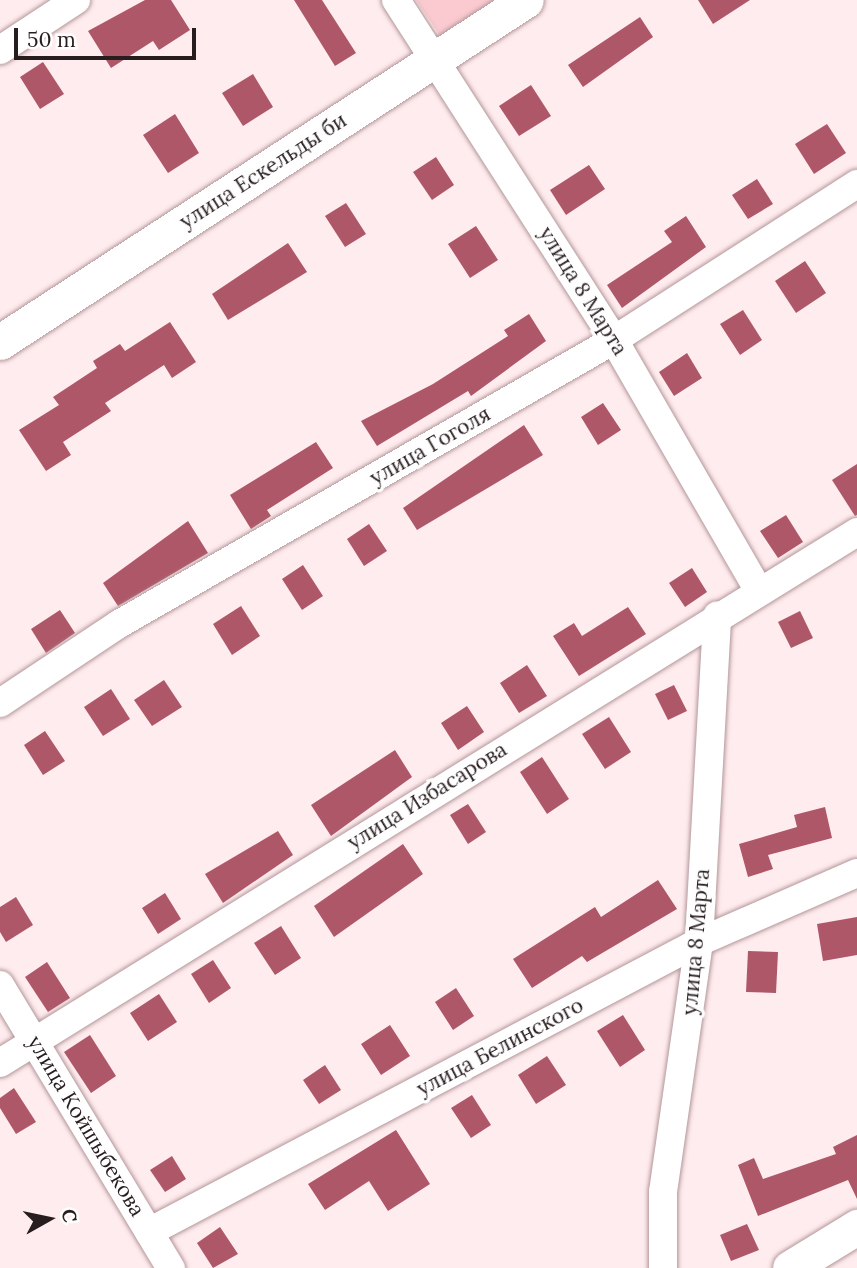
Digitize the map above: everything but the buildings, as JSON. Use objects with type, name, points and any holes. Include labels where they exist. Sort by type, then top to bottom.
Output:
[{"type":"street","points":[[0,50],[76,0]]},
{"type":"street","name":"улица 8 Марта","points":[[396,0],[437,57],[614,340],[758,589]]},
{"type":"street","name":"улица Ескельды би","points":[[0,342],[526,0]]},
{"type":"street","name":"улица Гоголя","points":[[0,704],[119,624],[614,340],[857,184]]},
{"type":"street","name":"улица Избасарова","points":[[0,1063],[758,589],[857,532]]},
{"type":"street","name":"улица 8 Марта","points":[[663,1268],[663,1192],[699,942],[718,615]]},
{"type":"street","name":"улица Белинского","points":[[149,1232],[699,942],[857,873]]},
{"type":"street","name":"улица Койшыбекова","points":[[0,985],[171,1268]]},
{"type":"street","points":[[790,1268],[857,1227]]},
{"type":"shaded area","points":[[416,0],[503,0],[441,37]]}]
